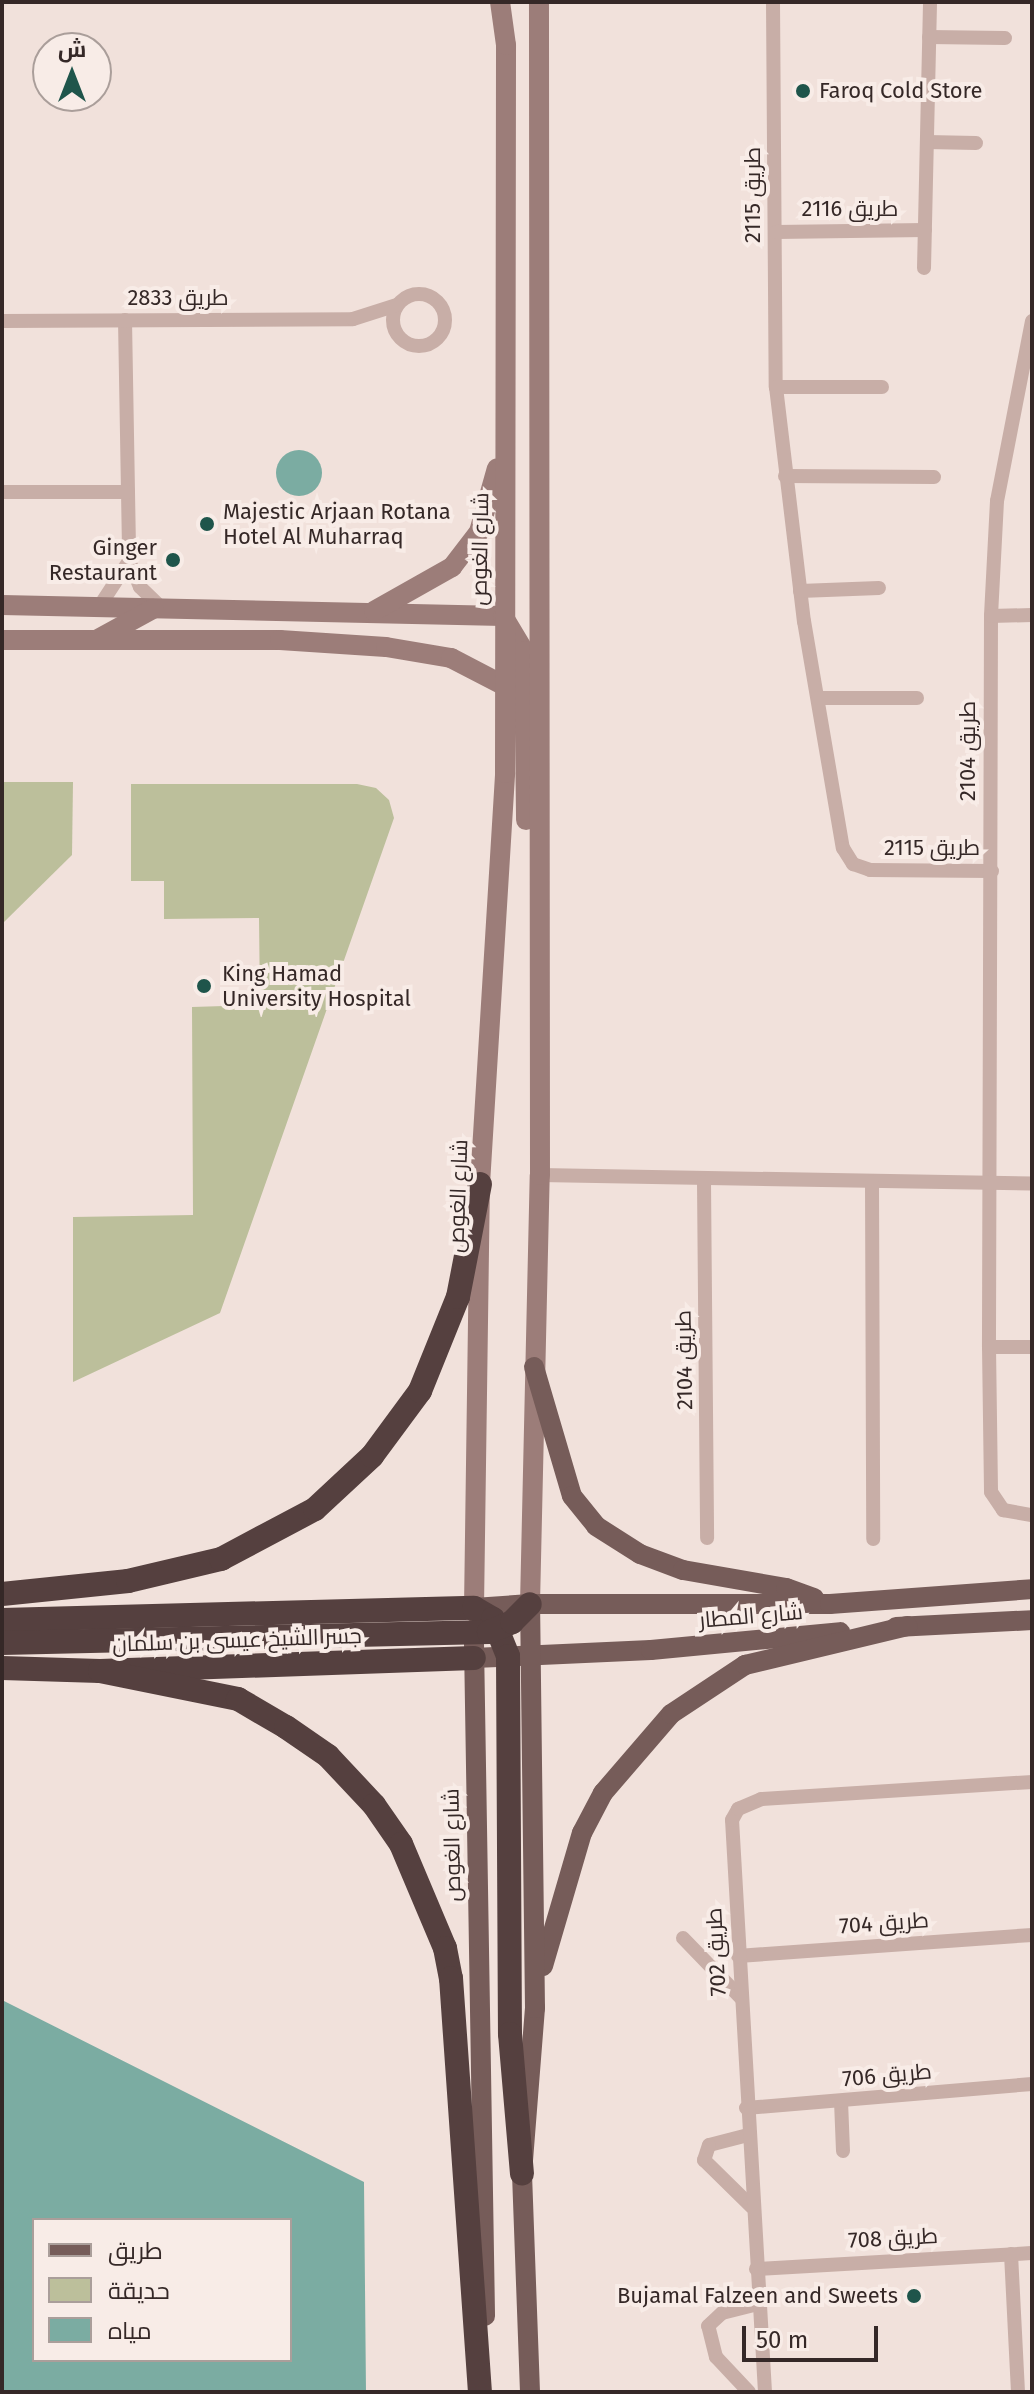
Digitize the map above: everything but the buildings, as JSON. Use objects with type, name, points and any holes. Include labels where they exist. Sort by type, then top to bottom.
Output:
[{"type":"highway","points":[[2,1594],[128,1581],[221,1559],[315,1509],[372,1456],[420,1391],[458,1297],[480,1184]]},
{"type":"highway","points":[[2,1643],[474,1633],[501,1628],[530,1604]]},
{"type":"highway","points":[[474,1608],[501,1628],[520,1656],[510,2034],[522,2173]]},
{"type":"highway","name":"جسر الشيخ عيسى بن سلمان","points":[[2,1620],[474,1608]]},
{"type":"highway","name":"جسر الشيخ عيسى بن سلمان","points":[[2,1668],[100,1671],[474,1658]]},
{"type":"highway","points":[[100,1671],[238,1699],[328,1756],[374,1805],[401,1844],[445,1948],[451,1978],[483,2392]]},
{"type":"main road","name":"شارع الغوص","points":[[483,2392],[474,1608],[480,1184],[501,856],[505,686],[506,45],[500,2]]},
{"type":"main road","points":[[535,2008],[520,1656],[530,1604],[540,1175],[537,1035],[542,655],[539,2]]},
{"type":"main road","points":[[370,613],[452,567],[479,532],[507,421]]},
{"type":"main road","points":[[2,605],[101,604],[503,616],[524,651],[528,996],[537,1035]]},
{"type":"main road","points":[[98,639],[127,619],[160,606]]},
{"type":"main road","points":[[2,640],[280,640],[386,647],[451,658],[505,686]]},
{"type":"main road","points":[[534,1367],[572,1496],[596,1526],[640,1554],[683,1570],[786,1588],[830,1604]]},
{"type":"main road","name":"شارع المطار","points":[[474,1608],[530,1604],[830,1604],[1032,1589]]},
{"type":"main road","name":"شارع المطار","points":[[474,1658],[651,1650],[907,1626],[1032,1620]]},
{"type":"main road","points":[[530,2392],[522,2173],[535,2008],[549,1933],[582,1833],[603,1793],[671,1714],[745,1665],[907,1626]]},
{"type":"street","name":"طريق 2115","points":[[773,2],[776,387],[800,591],[843,848],[849,860],[870,870],[992,871]]},
{"type":"street","name":"طريق 2116","points":[[924,268],[930,2]]},
{"type":"street","points":[[929,37],[1005,38]]},
{"type":"street","points":[[927,142],[976,143]]},
{"type":"street","name":"طريق 2116","points":[[776,232],[925,230]]},
{"type":"street","points":[[410,295],[432,297],[443,309],[445,324],[438,338],[424,346],[408,344],[396,334],[392,319],[397,305],[410,295]]},
{"type":"street","name":"طريق 2833","points":[[2,321],[353,319],[397,305]]},
{"type":"street","name":"طريق 2833","points":[[353,319],[396,334]]},
{"type":"street","points":[[125,320],[129,561],[140,587],[160,606]]},
{"type":"street","name":"طريق 2104","points":[[1031,326],[997,501],[991,616],[989,1485],[997,1506],[1010,1513],[1032,1515]]},
{"type":"street","points":[[776,387],[882,387]]},
{"type":"street","points":[[785,476],[934,477]]},
{"type":"street","points":[[2,492],[128,492]]},
{"type":"street","points":[[101,604],[129,561]]},
{"type":"street","points":[[800,591],[879,588]]},
{"type":"street","points":[[991,616],[1032,615]]},
{"type":"street","points":[[818,698],[917,698]]},
{"type":"street","points":[[540,1175],[704,1182],[1032,1184]]},
{"type":"street","name":"طريق 2104","points":[[704,1182],[707,1538]]},
{"type":"street","points":[[872,1182],[873,1539]]},
{"type":"street","points":[[989,1347],[1032,1347]]},
{"type":"street","name":"طريق 702","points":[[765,2392],[746,2108],[732,1820],[748,1801],[1032,1782]]},
{"type":"street","name":"طريق 704","points":[[738,1956],[1032,1935]]},
{"type":"street","points":[[683,1938],[741,1998]]},
{"type":"street","name":"طريق 706","points":[[746,2108],[1032,2084]]},
{"type":"street","points":[[841,2101],[843,2151]]},
{"type":"street","points":[[748,2135],[709,2145],[704,2160],[752,2207]]},
{"type":"street","name":"طريق 708","points":[[756,2269],[1032,2253]]},
{"type":"street","points":[[1011,2254],[1018,2392]]},
{"type":"street","points":[[749,2392],[716,2357],[708,2326],[722,2313],[758,2304]]},
{"type":"green space","points":[[2,782],[73,782],[72,855],[2,924]]},
{"type":"green space","points":[[131,784],[357,784],[376,788],[389,800],[394,818],[220,1313],[73,1382],[73,1217],[193,1215],[192,1007],[260,1005],[259,918],[164,919],[164,881],[131,881]]},
{"type":"water","points":[[299,450],[316,456],[322,473],[316,490],[299,496],[282,490],[276,473],[282,456]]},
{"type":"water","points":[[2,2000],[364,2182],[366,2392],[2,2392]]},
{"type":"place","name":"Faroq Cold Store","points":[[803,91]]},
{"type":"place","name":"Majestic Arjaan Rotana Hotel Al Muharraq","points":[[207,524]]},
{"type":"place","name":"Ginger Restaurant","points":[[173,560]]},
{"type":"place","name":"King Hamad University Hospital","points":[[204,986]]},
{"type":"place","name":"Bujamal Falzeen and Sweets","points":[[914,2296]]}]
